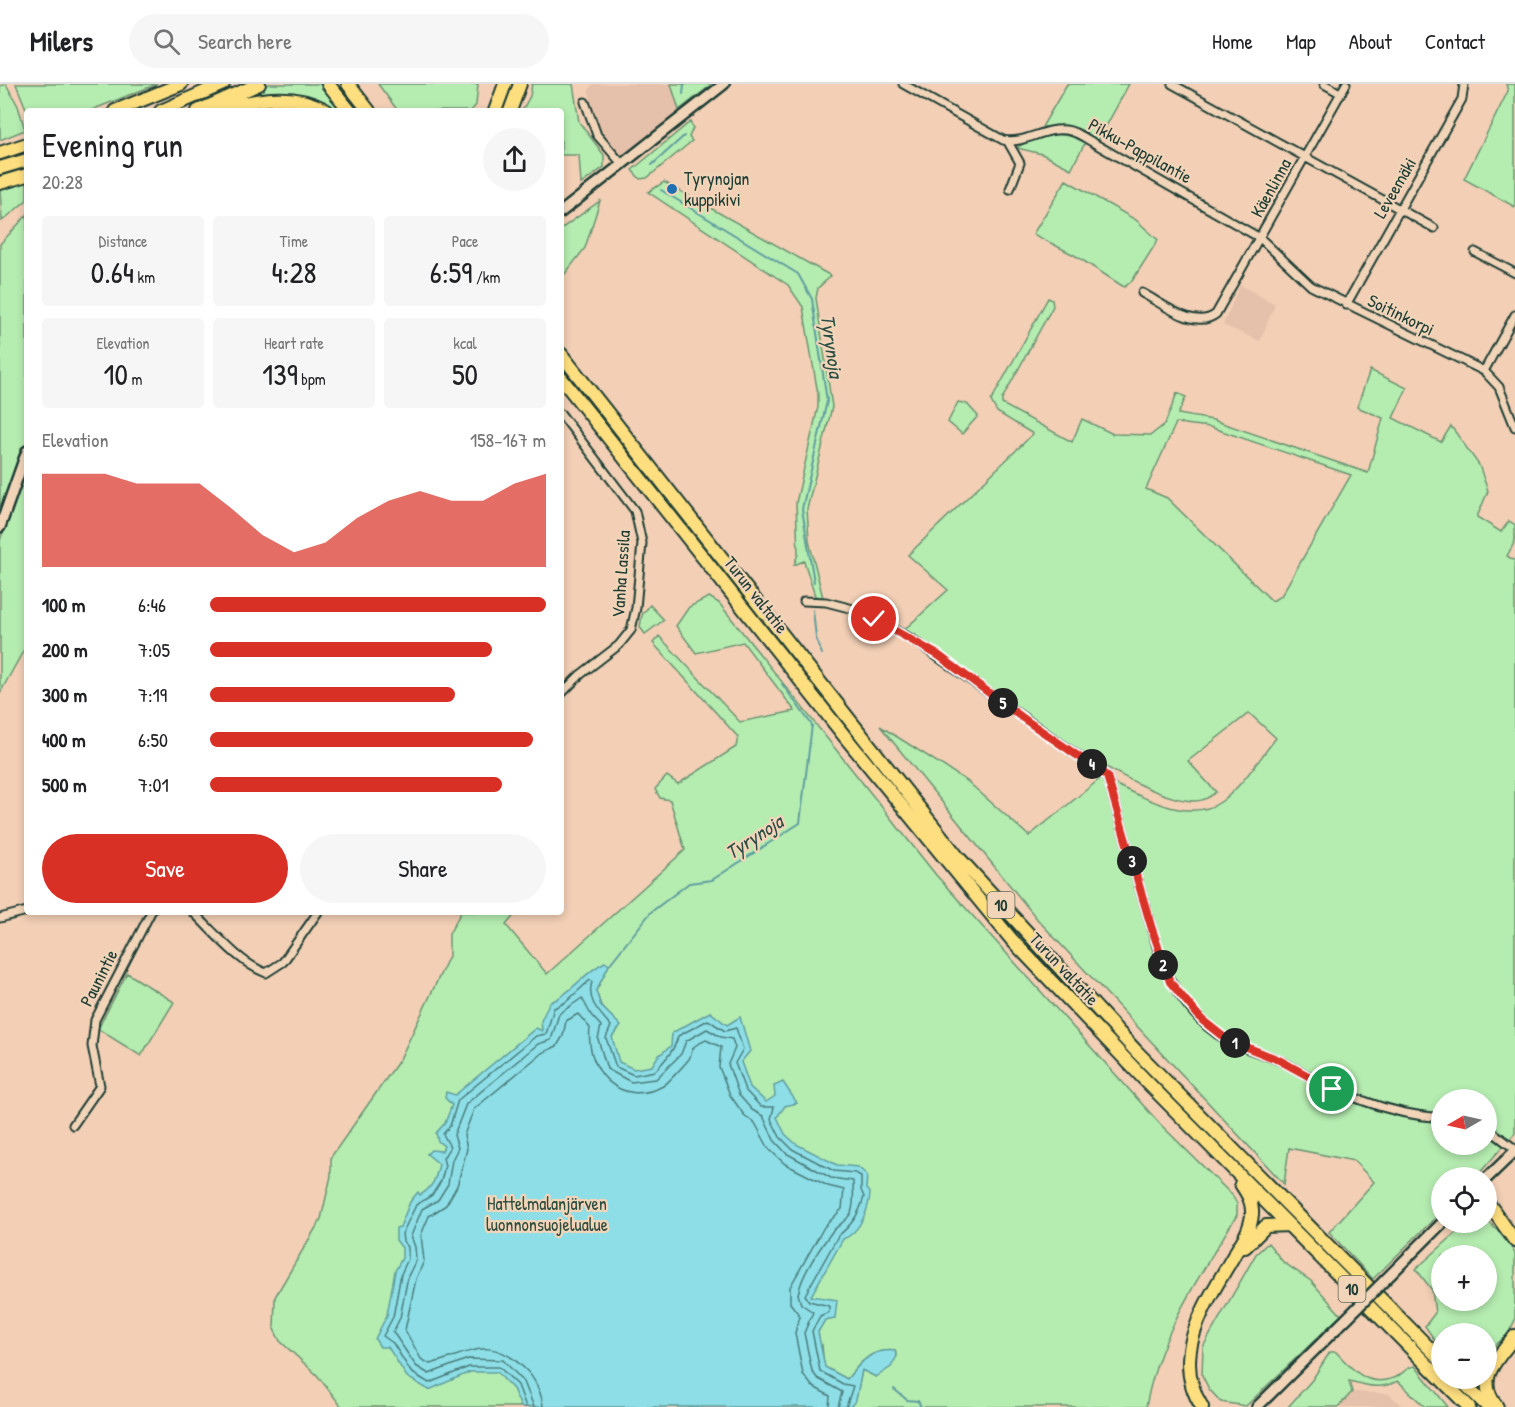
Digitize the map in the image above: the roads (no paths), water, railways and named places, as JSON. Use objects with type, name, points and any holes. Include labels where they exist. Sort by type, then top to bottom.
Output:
[{"type":"highway","points":[[122,108],[181,84]]},
{"type":"highway","points":[[168,108],[223,84]]},
{"type":"highway","points":[[205,108],[259,84]]},
{"type":"highway","points":[[328,84],[348,108]]},
{"type":"highway","points":[[348,84],[367,108]]},
{"type":"highway","points":[[496,108],[505,84]]},
{"type":"highway","points":[[511,108],[520,84]]},
{"type":"highway","points":[[225,108],[247,102],[288,98],[322,108]]},
{"type":"highway","points":[[0,153],[24,145]]},
{"type":"highway","points":[[0,168],[24,161]]},
{"type":"highway","points":[[0,183],[24,175]]},
{"type":"highway","name":"Turun valtatie","points":[[564,358],[957,856],[1126,1041],[1431,1350]]},
{"type":"highway","name":"Turun valtatie","points":[[564,382],[972,893],[1053,985],[1469,1407]]},
{"type":"highway","points":[[1202,1407],[1193,1389],[1189,1372],[1190,1347],[1210,1296],[1251,1224],[1252,1207],[1247,1193],[1221,1157]]},
{"type":"highway","points":[[1497,1221],[1515,1241]]},
{"type":"highway","points":[[1228,1266],[1260,1230],[1272,1224],[1288,1225]]},
{"type":"highway","points":[[1395,1315],[1431,1346]]},
{"type":"highway","points":[[1497,1351],[1515,1336]]},
{"type":"highway","points":[[1497,1407],[1489,1396],[1486,1383],[1490,1369],[1515,1336]]},
{"type":"highway","points":[[1470,1389],[1488,1407]]},
{"type":"main road","points":[[564,211],[724,84]]},
{"type":"main road","points":[[0,527],[24,459]]},
{"type":"main road","points":[[1497,1168],[1515,1150]]},
{"type":"main road","points":[[1257,1407],[1432,1233]]},
{"type":"street","points":[[903,84],[1008,141],[1020,163],[1010,189]]},
{"type":"street","points":[[1172,84],[1434,228]]},
{"type":"street","points":[[1324,84],[1340,93]]},
{"type":"street","name":"Käenlinna","points":[[1142,293],[1197,320],[1209,320],[1222,306],[1346,84]]},
{"type":"street","name":"Leveemäki","points":[[1346,305],[1462,99],[1464,84]]},
{"type":"street","points":[[585,102],[597,135],[622,164]]},
{"type":"street","name":"Pikku-Pappilantie","points":[[1008,141],[1053,130],[1073,131],[1260,238]]},
{"type":"street","name":"Soitinkorpi","points":[[1260,238],[1311,286],[1484,371],[1499,387],[1515,427]]},
{"type":"street","points":[[1475,252],[1515,273]]},
{"type":"street","points":[[1484,371],[1515,315]]},
{"type":"street","name":"Vanha Lassila","points":[[564,418],[635,511],[642,543],[636,609],[631,630],[620,645],[580,675],[564,691]]},
{"type":"street","points":[[804,601],[826,602],[857,610],[912,639],[1107,776],[1162,964],[1170,982],[1212,1029],[1226,1039],[1279,1060],[1332,1089],[1366,1104],[1415,1116],[1431,1117]]},
{"type":"street","points":[[0,918],[24,912]]},
{"type":"street","name":"Paunintie","points":[[73,1125],[100,1086],[92,1047],[95,1020],[149,915]]},
{"type":"street","points":[[196,915],[254,969],[266,973],[284,963],[316,915]]},
{"type":"street","points":[[1497,1136],[1515,1150]]},
{"type":"water","name":"Hattelmalanjärven luonnonsuojelualue","points":[[605,962],[609,965],[596,991],[601,1006],[621,1026],[612,1037],[619,1062],[634,1069],[652,1066],[658,1056],[671,1046],[672,1033],[710,1012],[727,1025],[740,1017],[750,1051],[741,1062],[750,1087],[766,1102],[775,1096],[774,1086],[783,1082],[797,1103],[785,1106],[777,1117],[785,1134],[796,1144],[837,1165],[858,1167],[867,1175],[866,1189],[870,1193],[862,1220],[854,1232],[843,1239],[811,1296],[837,1300],[835,1318],[825,1320],[818,1332],[825,1367],[847,1379],[862,1362],[873,1354],[895,1351],[897,1356],[891,1367],[876,1377],[862,1370],[856,1400],[850,1407],[521,1407],[513,1389],[497,1372],[470,1372],[429,1390],[407,1377],[388,1347],[380,1347],[375,1339],[387,1315],[395,1271],[402,1258],[402,1248],[396,1240],[396,1228],[400,1227],[410,1202],[418,1192],[420,1195],[428,1189],[437,1174],[439,1164],[427,1154],[431,1150],[442,1151],[444,1146],[438,1141],[436,1133],[445,1123],[452,1105],[445,1098],[446,1092],[455,1095],[536,1028],[542,1031],[541,1021],[549,1003]]},
{"type":"waterway","name":"Tyrynoja","points":[[683,94],[684,84]]},
{"type":"waterway","points":[[652,165],[684,136]]},
{"type":"waterway","name":"Tyrynoja","points":[[661,190],[798,274],[812,299],[827,401],[802,509],[814,582]]},
{"type":"waterway","points":[[813,610],[816,638],[822,654]]},
{"type":"waterway","name":"Tyrynoja","points":[[609,965],[651,912],[689,883],[712,880],[800,823],[812,725],[782,684]]},
{"type":"waterway","points":[[894,1389],[907,1400],[918,1401],[921,1407]]},
{"type":"place","name":"Tyrynojan kuppikivi","points":[[672,189]]}]
